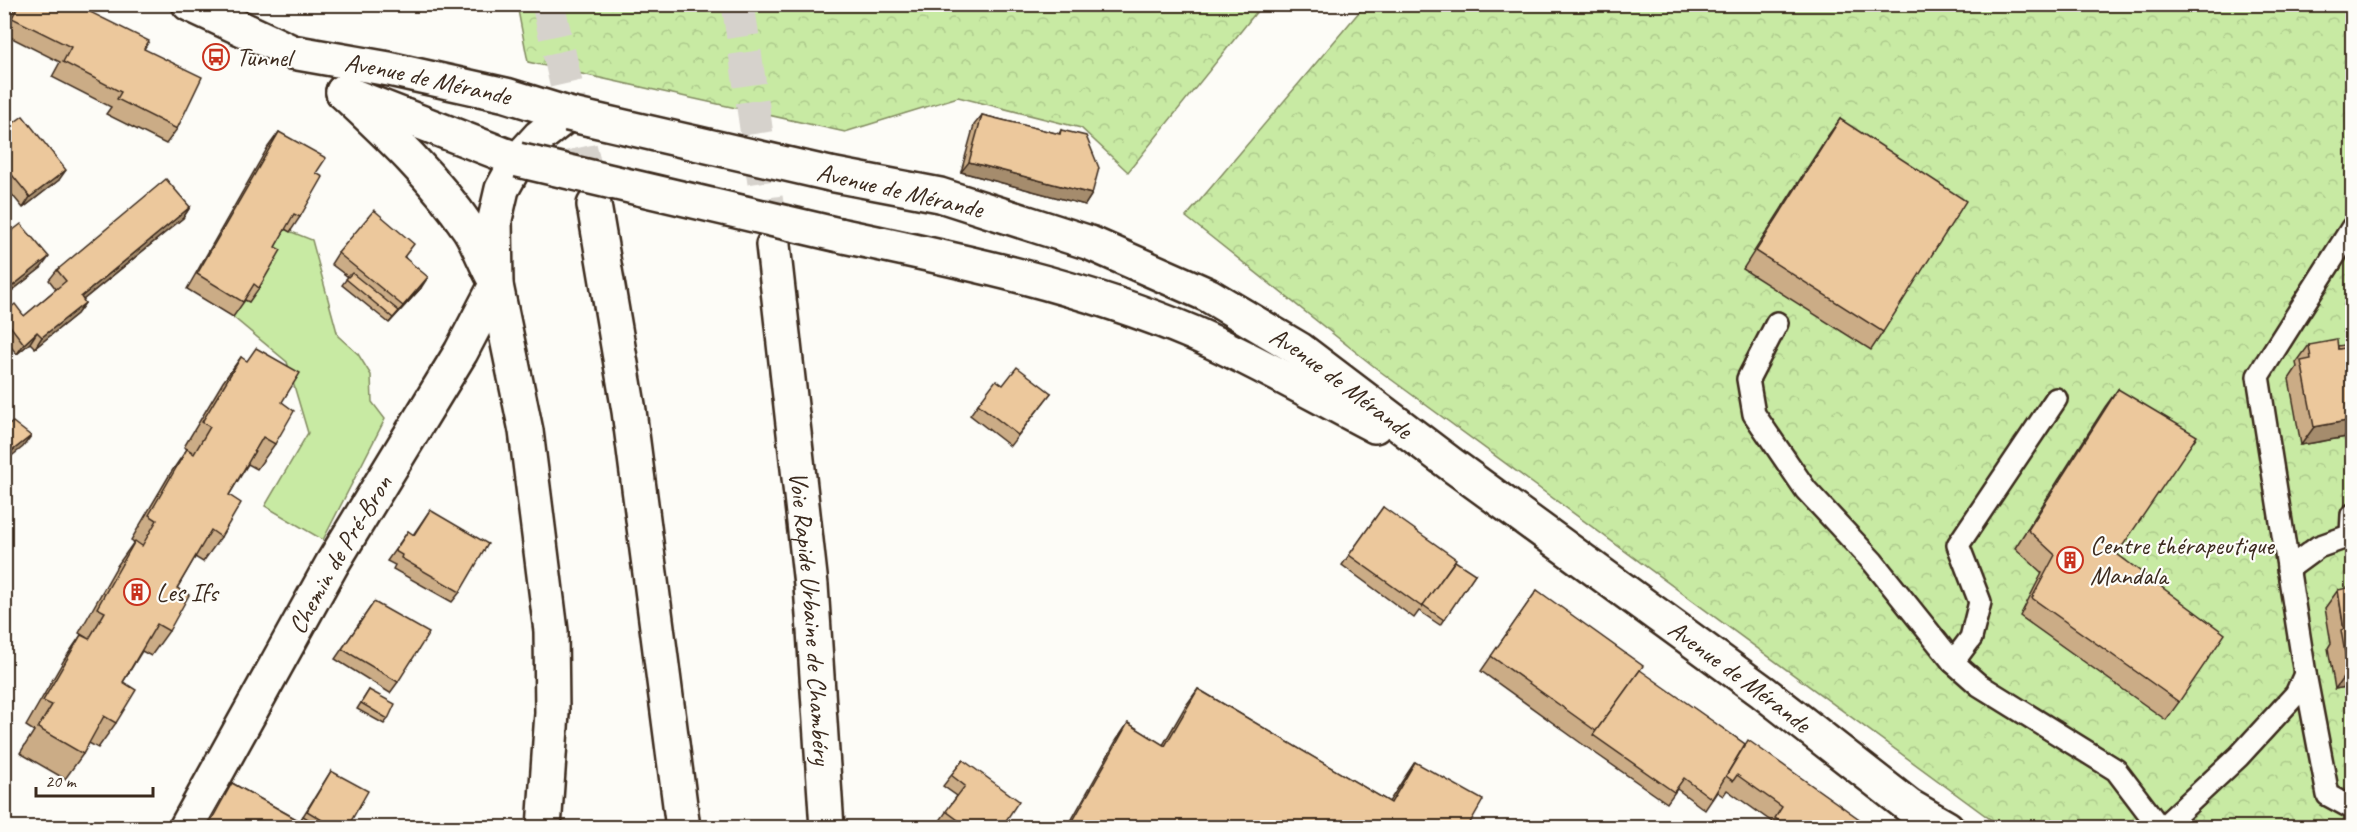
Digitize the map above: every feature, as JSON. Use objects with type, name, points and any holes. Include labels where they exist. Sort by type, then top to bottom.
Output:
[{"type":"main road","name":"Avenue de Mérande","points":[[189,4],[292,52],[343,92],[518,160],[932,255],[1077,291],[1193,333],[1452,465]]},
{"type":"main road","name":"Avenue de Mérande","points":[[292,52],[389,69],[506,95],[568,114],[830,174],[940,195],[1090,243],[1208,295],[1299,349],[1452,465],[1763,692],[1917,817],[1947,828]]},
{"type":"main road","points":[[343,92],[406,151],[436,186],[470,231],[496,285]]},
{"type":"main road","points":[[544,828],[552,713],[551,632],[526,431],[496,285],[495,219],[502,189],[518,160],[539,137],[568,114]]},
{"type":"main road","points":[[594,205],[629,411],[683,828]]},
{"type":"main road","name":"Voie Rapide Urbaine de Chambéry","points":[[773,245],[794,409],[812,585],[827,828]]},
{"type":"main road","name":"Chemin de Pré-Bron","points":[[186,828],[332,564],[461,352],[496,285]]},
{"type":"main road","points":[[658,624],[659,828]]},
{"type":"lane","points":[[2352,228],[2258,376],[2305,674],[2328,795],[2352,808]]},
{"type":"lane","points":[[1777,323],[1763,346],[1748,380],[1754,414],[1806,490],[1873,562],[1953,662],[1979,685],[2116,770],[2161,828],[2239,756],[2296,694],[2305,674]]},
{"type":"lane","points":[[1953,662],[1971,638],[1980,602],[1958,545],[2056,399]]},
{"type":"lane","points":[[2288,569],[2318,547],[2352,528]]},
{"type":"green space","points":[[517,4],[1262,5],[1128,172],[1081,128],[958,97],[845,132],[528,62]]},
{"type":"green space","points":[[1365,5],[2352,5],[2352,827],[2001,827],[1381,372],[1186,217]]},
{"type":"green space","points":[[284,229],[312,240],[338,336],[358,354],[371,375],[372,402],[385,419],[323,540],[265,506],[308,433],[287,362],[233,317],[243,299],[249,302],[264,262]]},
{"type":"building","points":[[19,4],[93,4],[90,12],[149,41],[144,49],[202,77],[177,129],[117,99],[121,92],[63,62],[71,47],[12,18]]},
{"type":"building","points":[[982,115],[1060,134],[1061,130],[1086,136],[1099,168],[1092,194],[969,162]]},
{"type":"building","points":[[23,116],[66,170],[30,197],[4,165],[4,130]]},
{"type":"building","points":[[1840,119],[1966,201],[1883,332],[1756,251]]},
{"type":"building","points":[[279,132],[326,158],[316,173],[323,177],[300,217],[294,214],[275,247],[281,250],[259,288],[254,284],[243,302],[197,274]]},
{"type":"building","points":[[166,179],[190,207],[81,297],[85,303],[42,337],[37,332],[24,344],[4,318],[4,313],[15,304],[24,316],[66,281],[57,270]]},
{"type":"building","points":[[374,210],[414,244],[404,257],[428,277],[403,306],[338,253]]},
{"type":"building","points":[[21,224],[49,257],[10,288],[4,282],[4,237]]},
{"type":"building","points":[[352,273],[399,311],[393,318],[346,279]]},
{"type":"building","points":[[2337,340],[2338,349],[2352,347],[2352,420],[2314,427],[2301,361],[2311,359],[2309,345]]},
{"type":"building","points":[[2352,344],[2352,347],[2338,349],[2338,346]]},
{"type":"building","name":"Les Ifs","points":[[256,348],[300,373],[282,402],[294,411],[275,444],[263,437],[229,495],[241,503],[221,537],[211,530],[177,588],[189,595],[169,631],[157,624],[123,682],[136,690],[116,723],[104,716],[83,754],[38,728],[52,705],[43,701],[81,635],[89,639],[105,612],[97,608],[135,541],[142,546],[157,520],[149,515],[187,449],[194,454],[210,427],[202,422],[241,357],[247,361]]},
{"type":"building","points":[[1017,367],[1051,393],[1018,435],[978,404],[996,380],[1003,385]]},
{"type":"building","name":"Centre thérapeutique Mandala","points":[[2118,389],[2197,436],[2117,554],[2225,634],[2179,702],[2032,598],[2055,555],[2028,530]]},
{"type":"building","points":[[13,422],[31,436],[4,457],[4,429]]},
{"type":"building","points":[[1383,507],[1456,559],[1422,607],[1349,555]]},
{"type":"building","points":[[430,510],[488,544],[460,592],[401,558],[402,555],[395,551],[408,531],[414,535]]},
{"type":"building","points":[[1455,561],[1475,574],[1444,620],[1423,605]]},
{"type":"building","points":[[2352,587],[2352,670],[2348,671],[2341,630],[2344,629],[2338,590]]},
{"type":"building","points":[[1537,590],[1643,666],[1596,731],[1491,656]]},
{"type":"building","points":[[374,602],[429,633],[398,682],[342,649]]},
{"type":"building","points":[[1640,670],[1745,744],[1712,799],[1684,778],[1674,792],[1593,735]]},
{"type":"building","points":[[1198,689],[1391,803],[1415,762],[1483,800],[1467,828],[1069,828],[1128,723],[1165,746]]},
{"type":"building","points":[[369,690],[395,704],[388,719],[361,703]]},
{"type":"building","points":[[1748,740],[1872,828],[1789,828],[1775,818],[1782,807],[1737,775],[1733,781],[1726,776]]},
{"type":"building","points":[[963,760],[1019,801],[1001,828],[969,828],[946,811],[965,786],[951,775]]},
{"type":"building","points":[[331,771],[368,791],[347,828],[335,828],[307,811]]},
{"type":"building","points":[[4,775],[11,788],[4,793]]},
{"type":"building","points":[[232,783],[312,828],[207,828]]},
{"type":"building","points":[[303,816],[323,828],[312,828],[300,821]]},
{"type":"tunnel","points":[[548,4],[593,202]]},
{"type":"tunnel","points":[[738,4],[773,245]]},
{"type":"place","name":"Tunnel","points":[[216,57]]},
{"type":"place","name":"Centre thérapeutique Mandala","points":[[2070,560]]},
{"type":"place","name":"Les Ifs","points":[[137,592]]}]
